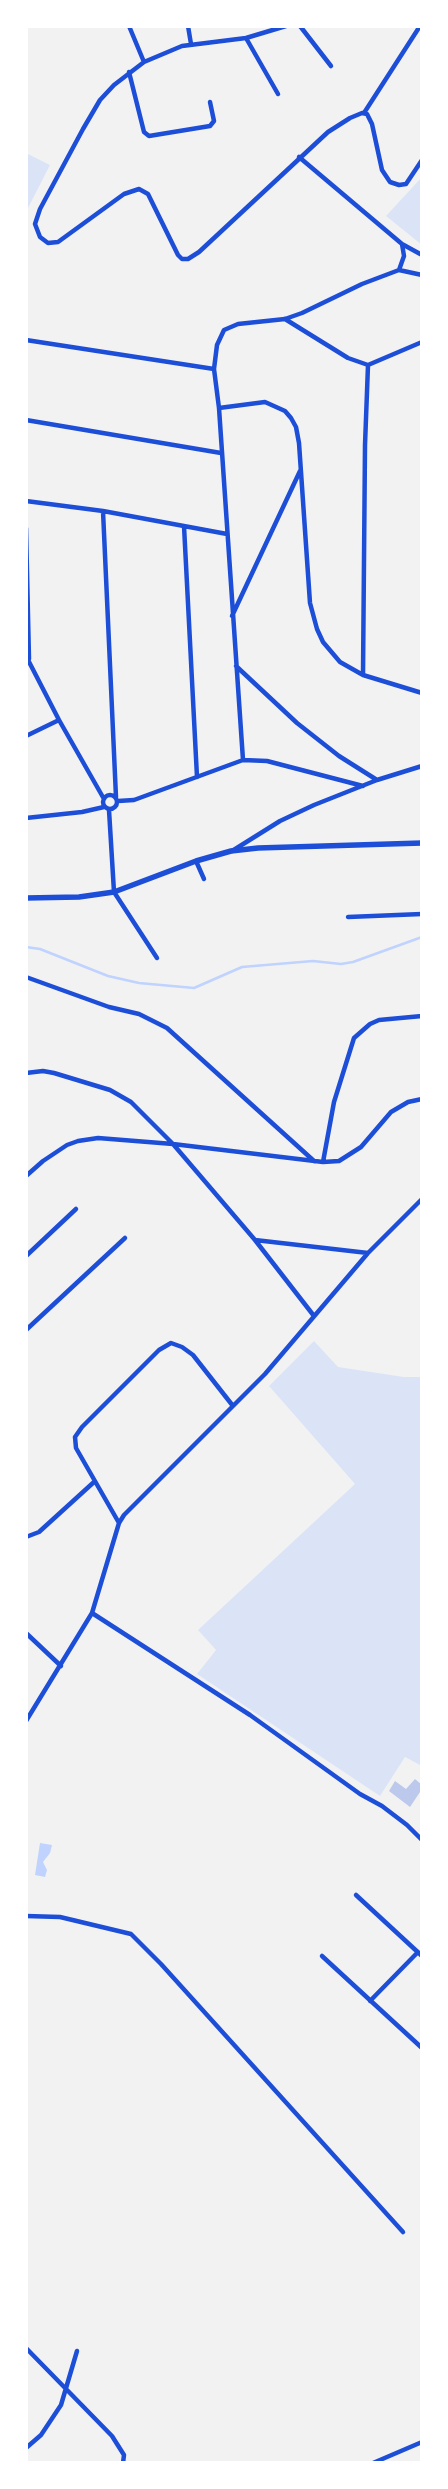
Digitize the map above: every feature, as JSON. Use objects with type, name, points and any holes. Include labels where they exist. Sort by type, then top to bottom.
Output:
[{"type":"street","points":[[129,26],[144,62]]},
{"type":"street","points":[[188,26],[191,44]]},
{"type":"street","points":[[286,26],[246,38],[191,44],[167,51],[129,72],[100,100],[40,209],[35,229],[40,237],[48,243],[58,242],[124,194],[139,189],[148,194],[178,255],[188,259],[199,252],[328,132],[350,118],[364,113],[420,26]]},
{"type":"street","points":[[300,26],[332,66]]},
{"type":"street","points":[[246,38],[278,94]]},
{"type":"street","points":[[129,72],[144,132],[149,136],[210,126],[214,121],[210,102]]},
{"type":"street","points":[[364,113],[372,124],[382,170],[390,182],[399,186],[406,184],[422,160]]},
{"type":"street","points":[[299,158],[402,244],[422,255]]},
{"type":"street","points":[[399,270],[404,256],[402,244]]},
{"type":"street","points":[[243,760],[231,617],[219,408],[214,368],[217,344],[224,330],[238,324],[285,319],[302,313],[362,284],[399,270],[422,274]]},
{"type":"street","points":[[285,319],[348,358],[368,365],[422,342]]},
{"type":"street","points":[[26,340],[214,368]]},
{"type":"street","points":[[363,675],[365,445],[368,365]]},
{"type":"street","points":[[219,408],[265,402],[285,412],[296,427],[310,603],[315,623],[330,651],[340,662],[363,675],[422,693]]},
{"type":"street","points":[[26,420],[221,453]]},
{"type":"street","points":[[231,617],[300,469]]},
{"type":"street","points":[[26,501],[103,511],[227,534]]},
{"type":"street","points":[[26,818],[116,808],[103,511]]},
{"type":"street","points":[[184,526],[197,777]]},
{"type":"street","points":[[26,528],[28,658],[59,720],[104,799],[107,808],[114,892],[157,958]]},
{"type":"street","points":[[236,666],[297,723],[339,756],[377,780]]},
{"type":"street","points":[[26,736],[59,720]]},
{"type":"street","points":[[104,799],[109,795],[117,799],[134,800],[243,760],[267,761],[363,786]]},
{"type":"street","points":[[231,851],[280,821],[377,780],[422,766]]},
{"type":"street","points":[[26,898],[79,897],[114,892],[196,861],[231,851],[258,848],[422,843]]},
{"type":"street","points":[[196,861],[204,879]]},
{"type":"street","points":[[348,917],[422,914]]},
{"type":"street","points":[[26,977],[109,1007],[139,1014],[167,1028],[316,1162]]},
{"type":"street","points":[[323,1162],[334,1102],[354,1038],[370,1024],[379,1020],[422,1016]]},
{"type":"street","points":[[26,1073],[43,1071],[54,1073],[110,1090],[131,1102],[173,1144],[254,1240],[314,1316]]},
{"type":"street","points":[[26,1176],[59,1150],[78,1141],[111,1138],[316,1162],[338,1161],[353,1154],[390,1112],[408,1102],[422,1099]]},
{"type":"street","points":[[26,1721],[92,1613],[119,1523],[147,1491],[265,1374],[368,1252],[422,1199]]},
{"type":"street","points":[[26,1256],[76,1209]]},
{"type":"street","points":[[26,1330],[125,1238]]},
{"type":"street","points":[[254,1240],[368,1252]]},
{"type":"street","points":[[119,1523],[76,1448],[77,1433],[165,1346],[176,1344],[193,1356],[233,1406]]},
{"type":"street","points":[[26,1538],[39,1532],[94,1482]]},
{"type":"street","points":[[92,1613],[221,1696],[408,1825],[422,1840]]},
{"type":"street","points":[[26,1633],[61,1666]]},
{"type":"street","points":[[356,1895],[420,1954],[370,2001]]},
{"type":"street","points":[[26,1916],[60,1917],[131,1934],[161,1964],[403,2232]]},
{"type":"street","points":[[322,1956],[422,2048]]},
{"type":"street","points":[[26,2348],[122,2448],[124,2454],[123,2463]]},
{"type":"street","points":[[26,2448],[41,2436],[50,2423],[67,2390],[76,2351]]},
{"type":"street","points":[[373,2463],[422,2442]]},
{"type":"shaded area","points":[[26,153],[50,165],[26,212]]},
{"type":"shaded area","points":[[422,177],[422,245],[386,216]]},
{"type":"shaded area","points":[[314,1341],[338,1367],[404,1377],[422,1377],[422,1766],[405,1757],[380,1796],[197,1674],[216,1650],[198,1630],[355,1484],[269,1386]]},
{"type":"water","points":[[40,1843],[52,1845],[50,1853],[43,1862],[47,1870],[45,1877],[35,1875]]},
{"type":"building","points":[[415,1779],[422,1785],[422,1789],[410,1807],[389,1791],[395,1781],[406,1789]]},
{"type":"waterway","points":[[26,947],[40,949],[108,976],[139,983],[194,988],[242,967],[313,961],[341,964],[353,962],[422,937]]}]
